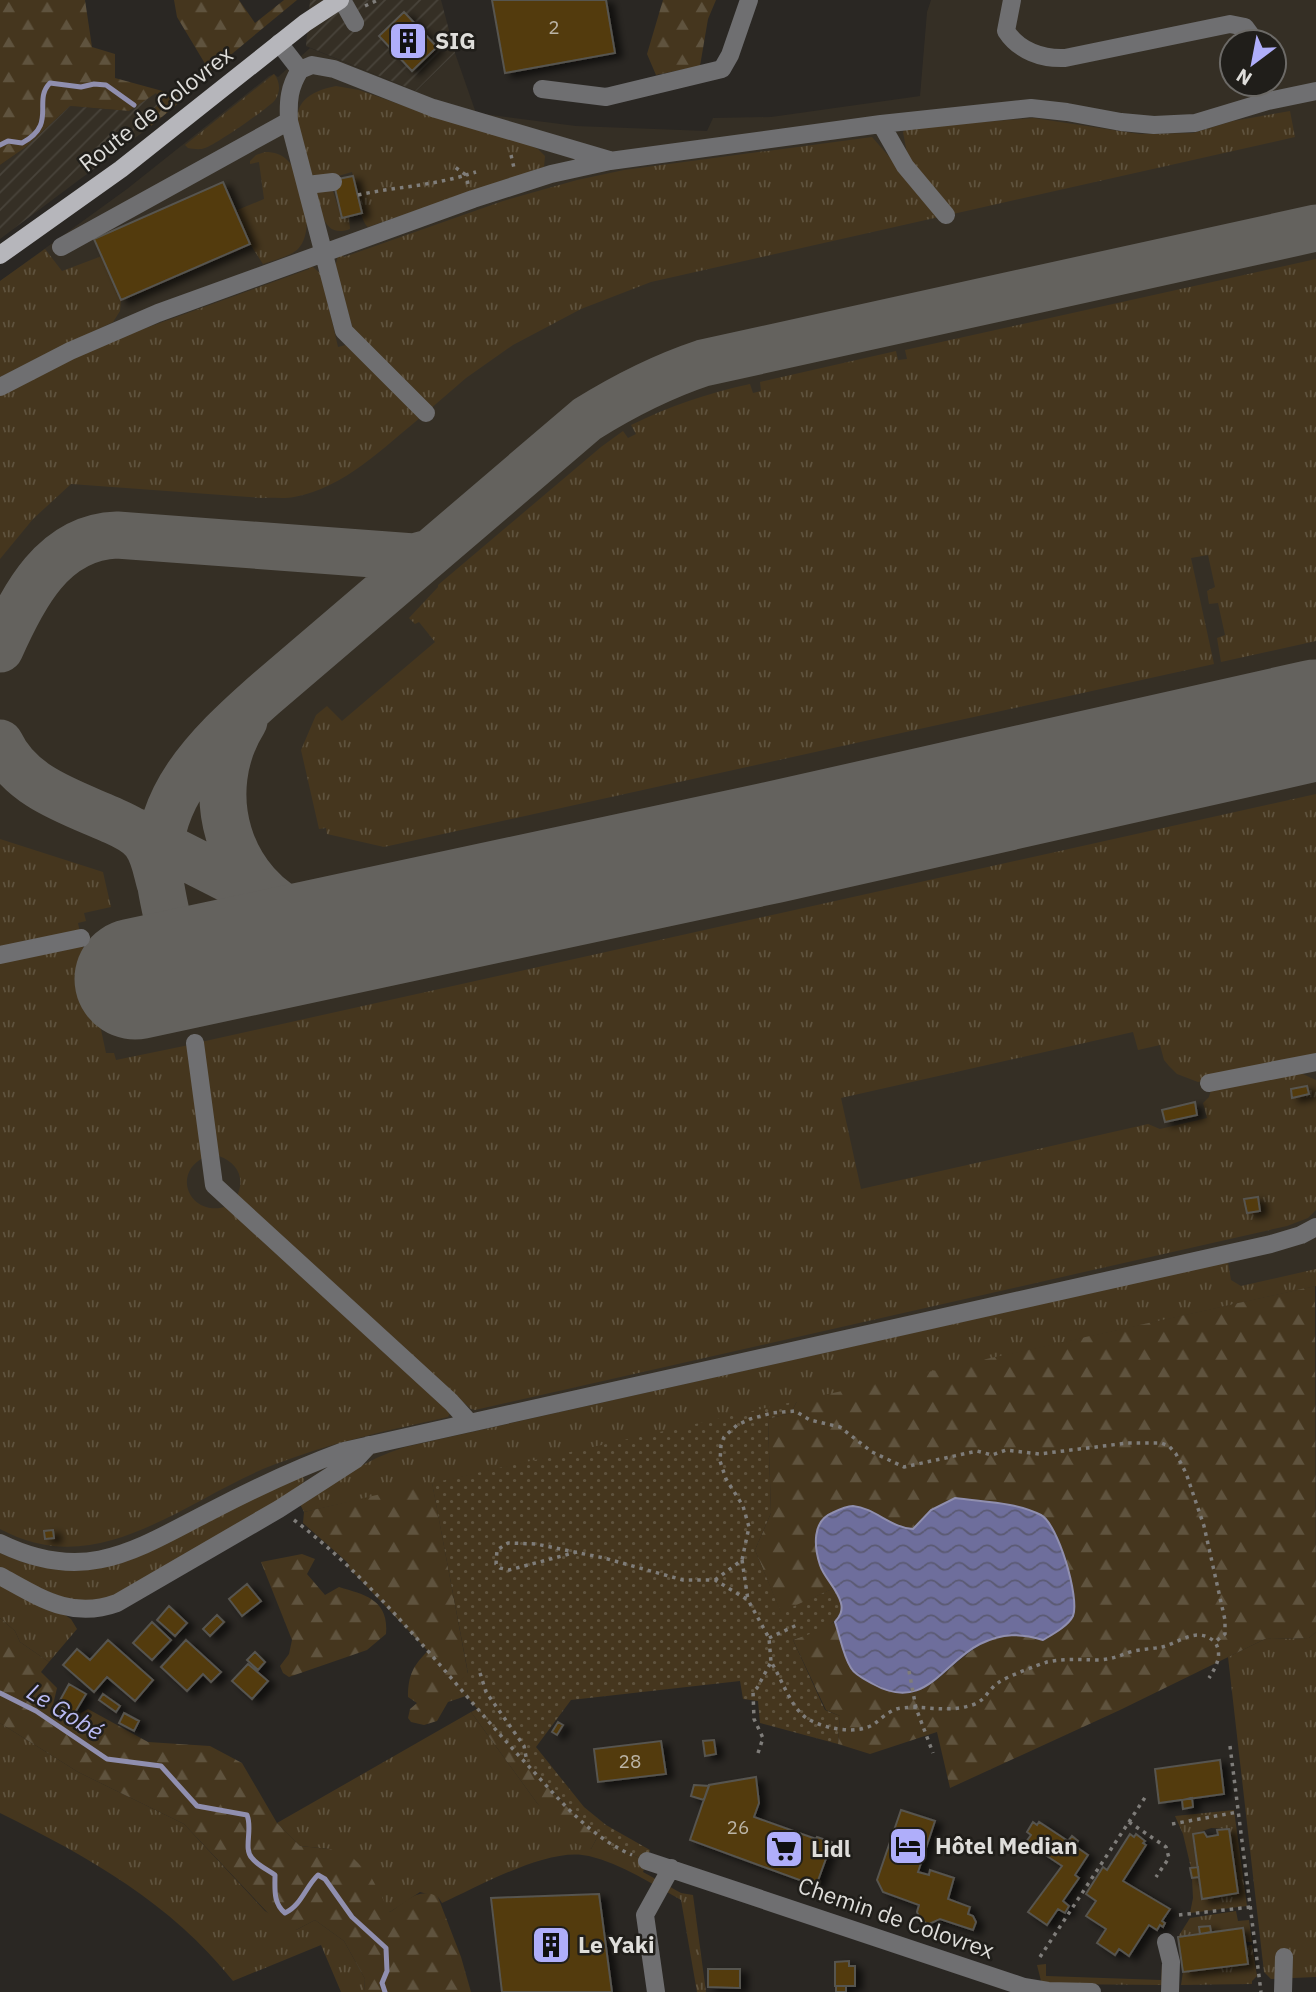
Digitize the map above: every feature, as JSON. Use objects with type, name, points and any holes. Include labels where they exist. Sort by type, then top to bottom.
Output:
[{"type":"main road","name":"Route de Colovrex","points":[[0,255],[153,145],[321,10],[341,0]]},
{"type":"street","points":[[341,0],[355,23]]},
{"type":"street","points":[[542,89],[606,97],[722,69],[730,55],[749,0]]},
{"type":"street","points":[[1012,0],[1006,31],[1012,40],[1026,50],[1054,58],[1230,24],[1246,28]]},
{"type":"street","points":[[279,43],[300,70]]},
{"type":"street","points":[[426,413],[344,331],[289,121],[288,101],[291,86],[300,70],[321,65],[433,108],[610,161]]},
{"type":"street","points":[[1288,92],[1316,91]]},
{"type":"street","points":[[0,387],[70,351],[158,313],[517,184],[610,161],[881,124],[1031,108],[1154,125],[1195,122],[1254,98]]},
{"type":"street","points":[[61,247],[289,121]]},
{"type":"street","points":[[881,124],[905,166],[946,215]]},
{"type":"street","points":[[307,186],[333,182]]},
{"type":"street","points":[[0,955],[81,938]]},
{"type":"street","points":[[195,1043],[214,1185],[451,1402],[470,1423]]},
{"type":"street","points":[[1209,1083],[1316,1062]]},
{"type":"street","points":[[0,1543],[27,1556],[56,1562],[91,1562],[122,1556],[291,1471],[344,1451],[1271,1244],[1301,1236],[1316,1227]]},
{"type":"street","points":[[0,1576],[62,1607],[101,1609],[279,1508],[355,1460],[369,1445]]},
{"type":"street","name":"Chemin de Colovrex","points":[[647,1861],[1024,1987],[1048,1991],[1092,1992]]},
{"type":"street","points":[[656,1992],[645,1915],[671,1868]]},
{"type":"street","points":[[1166,1942],[1171,1962],[1170,1992]]},
{"type":"street","points":[[1283,1992],[1284,1957]]},
{"type":"path","points":[[358,195],[391,188],[437,184],[466,175],[452,165]]},
{"type":"path","points":[[1209,1678],[1217,1666],[1218,1647],[1216,1642],[1207,1636],[1195,1635],[1166,1646],[1132,1651],[1116,1658],[1046,1662],[999,1682],[975,1704],[943,1710],[898,1708],[872,1726],[858,1731],[806,1718],[792,1702],[771,1662],[769,1637],[748,1600],[741,1560],[747,1542],[748,1518],[726,1479],[720,1461],[724,1437],[737,1425],[772,1413],[795,1411],[810,1420],[830,1423],[883,1459],[904,1467],[977,1451],[992,1455],[1006,1450],[1039,1454],[1128,1443],[1161,1443],[1169,1446],[1181,1462],[1204,1526],[1225,1620],[1225,1634],[1216,1642]]},
{"type":"path","points":[[301,1525],[350,1569],[407,1627],[527,1764],[590,1830],[611,1846],[647,1861]]},
{"type":"path","points":[[577,1552],[509,1570],[496,1564],[497,1550],[508,1543],[527,1543],[577,1552],[683,1580],[715,1580],[748,1600]]},
{"type":"path","points":[[715,1580],[741,1560]]},
{"type":"path","points":[[769,1637],[799,1624]]},
{"type":"path","points":[[758,1753],[763,1738],[754,1719],[753,1692],[771,1662]]},
{"type":"path","points":[[909,1671],[916,1708],[933,1753]]},
{"type":"path","points":[[480,1673],[486,1692],[524,1746],[527,1764]]},
{"type":"path","points":[[1230,1746],[1261,1992]]},
{"type":"path","points":[[1040,1957],[1146,1796]]},
{"type":"path","points":[[1172,1824],[1238,1812]]},
{"type":"path","points":[[1129,1822],[1166,1847],[1169,1858],[1156,1877]]},
{"type":"path","points":[[1179,1915],[1251,1907]]},
{"type":"shaded area","points":[[310,0],[441,0],[455,53],[416,91],[306,46]]},
{"type":"shaded area","points":[[931,0],[1316,0],[1316,1286],[304,1512],[294,1491],[97,1591],[0,1563],[0,281],[127,189],[269,76],[274,74],[278,77],[310,48],[416,91],[455,53],[476,113],[576,126],[707,131],[713,118],[771,117],[920,96],[927,12]]},
{"type":"shaded area","points":[[156,92],[163,102],[140,119],[151,126],[0,239],[0,165],[26,147],[70,106],[129,111]]},
{"type":"green space","points":[[0,0],[85,0],[92,47],[115,54],[115,78],[177,95],[180,102],[151,126],[140,120],[162,102],[156,93],[129,111],[70,106],[26,147],[0,165]]},
{"type":"green space","points":[[174,0],[239,0],[255,23],[284,0],[297,0],[210,72],[177,17]]},
{"type":"green space","points":[[663,0],[716,0],[708,19],[700,66],[656,75],[647,54]]},
{"type":"green space","points":[[274,74],[279,83],[278,94],[263,110],[210,146],[197,149],[185,145]]},
{"type":"green space","points":[[336,86],[359,90],[526,144],[538,149],[545,156],[544,167],[368,227],[360,210],[352,172],[331,178],[308,175],[297,131],[299,108],[306,99],[318,91]]},
{"type":"green space","points":[[1290,111],[1295,137],[953,214],[909,164],[903,132],[906,128],[1034,118],[1139,134],[1193,133],[1233,121]]},
{"type":"green space","points":[[872,137],[939,217],[651,282],[581,309],[513,345],[466,378],[429,410],[355,336],[335,267],[338,256],[344,257],[503,201],[577,180],[624,170]]},
{"type":"green space","points":[[265,152],[275,153],[289,162],[303,193],[307,218],[303,241],[298,249],[263,264],[250,244],[235,211],[264,199],[259,162],[250,164],[250,161]]},
{"type":"green space","points":[[332,188],[342,218],[349,217],[350,229],[334,230],[322,215],[314,192]]},
{"type":"green space","points":[[45,249],[62,271],[102,256],[121,300],[120,311],[113,322],[0,377],[0,281]]},
{"type":"green space","points":[[1316,259],[1316,641],[1221,662],[1217,638],[1225,635],[1218,603],[1209,604],[1207,591],[1215,587],[1208,555],[1191,558],[1214,664],[384,847],[327,834],[326,828],[319,829],[301,750],[316,715],[327,706],[342,721],[435,642],[419,622],[415,624],[409,618],[438,585],[601,447],[623,431],[628,438],[636,434],[631,425],[704,396],[750,384],[753,393],[761,391],[760,382],[896,351],[898,360],[907,359],[905,350]]},
{"type":"green space","points":[[309,267],[321,274],[338,347],[346,345],[421,417],[346,476],[330,485],[294,497],[262,498],[71,484],[33,519],[0,559],[0,395],[110,341]]},
{"type":"green space","points":[[1316,794],[1316,1056],[1198,1082],[1177,1074],[1164,1060],[1160,1045],[1138,1050],[1133,1032],[841,1098],[861,1189],[1148,1124],[1160,1129],[1207,1118],[1203,1103],[1211,1090],[1298,1072],[1316,1080],[1316,1210],[1308,1218],[1287,1226],[475,1410],[236,1198],[240,1184],[238,1172],[231,1163],[219,1156],[201,1042]]},
{"type":"green space","points":[[0,839],[103,872],[111,907],[84,913],[86,921],[78,923],[106,1053],[114,1053],[116,1060],[189,1045],[205,1157],[194,1164],[188,1173],[189,1192],[195,1200],[203,1206],[228,1206],[452,1410],[448,1417],[294,1457],[240,1480],[141,1530],[107,1541],[72,1547],[37,1543],[0,1529]]},
{"type":"green space","points":[[1228,1262],[1231,1280],[1241,1286],[1316,1269],[1316,1286],[304,1512],[299,1502],[364,1464],[405,1447]]},
{"type":"green space","points":[[1315,1286],[1316,1632],[1309,1638],[1265,1639],[1120,1710],[950,1788],[937,1732],[870,1754],[838,1744],[840,1716],[826,1710],[793,1640],[835,1622],[851,1669],[934,1682],[973,1649],[995,1638],[1021,1634],[1043,1640],[1074,1604],[1058,1537],[920,1522],[913,1529],[898,1526],[868,1511],[820,1566],[834,1588],[781,1613],[755,1550],[771,1513],[768,1419],[791,1413],[797,1401]]},
{"type":"green space","points":[[797,1401],[791,1413],[768,1419],[771,1513],[755,1550],[781,1612],[834,1588],[839,1598],[841,1612],[838,1618],[816,1632],[793,1640],[825,1710],[840,1716],[838,1744],[760,1723],[758,1701],[743,1699],[740,1681],[571,1700],[536,1747],[584,1807],[606,1825],[650,1850],[647,1861],[611,1846],[590,1831],[456,1684],[468,1673],[432,1483]]},
{"type":"green space","points":[[302,1476],[303,1484],[288,1497],[108,1600],[79,1604],[0,1572],[0,1553],[33,1565],[64,1570],[92,1569],[119,1563],[146,1553],[238,1504]]},
{"type":"green space","points":[[432,1482],[468,1674],[456,1684],[466,1696],[448,1702],[437,1721],[424,1725],[411,1722],[408,1718],[410,1709],[417,1703],[408,1697],[408,1690],[412,1671],[428,1651],[350,1569],[347,1562],[303,1523],[304,1512]]},
{"type":"green space","points":[[302,1554],[315,1559],[307,1574],[325,1595],[339,1587],[367,1596],[380,1606],[384,1613],[386,1634],[367,1650],[289,1677],[283,1673],[280,1666],[289,1654],[292,1640],[261,1562]]},
{"type":"green space","points":[[0,1583],[71,1619],[77,1629],[49,1662],[20,1642],[15,1631],[0,1618]]},
{"type":"green space","points":[[0,1618],[15,1631],[20,1642],[49,1662],[41,1672],[57,1688],[53,1705],[72,1718],[88,1709],[148,1742],[210,1746],[242,1763],[277,1823],[300,1846],[330,1849],[354,1859],[370,1875],[390,1912],[419,1894],[438,1897],[471,1992],[364,1992],[365,1979],[344,1941],[315,1920],[296,1930],[283,1929],[184,1824],[78,1772],[0,1723]]},
{"type":"green space","points":[[1316,1632],[1316,1977],[1271,1979],[1264,1972],[1228,1657],[1265,1639],[1309,1638]]},
{"type":"green space","points":[[477,1709],[564,1804],[598,1836],[591,1849],[574,1843],[537,1803],[471,1712]]},
{"type":"green space","points":[[471,1712],[537,1803],[591,1849],[598,1836],[611,1846],[647,1861],[643,1872],[681,1893],[693,1895],[706,1992],[697,1992],[681,1900],[613,1864],[573,1854],[554,1857],[515,1869],[442,1903],[438,1897],[420,1892],[390,1912],[330,1849],[300,1846],[277,1823]]},
{"type":"green space","points":[[0,1723],[78,1772],[184,1824],[265,1911],[296,1930],[315,1920],[344,1941],[365,1979],[364,1992],[341,1992],[321,1945],[233,1981],[183,1928],[127,1884],[0,1813]]},
{"type":"green space","points":[[1234,1810],[1247,1906],[1190,1913],[1193,1898],[1192,1878],[1199,1877],[1238,1893],[1229,1829],[1211,1828],[1194,1834],[1198,1867],[1191,1868],[1183,1834],[1175,1816]]},
{"type":"green space","points":[[1236,1911],[1238,1921],[1249,1920],[1252,1942],[1245,1942],[1242,1928],[1211,1932],[1209,1925],[1199,1927],[1200,1934],[1178,1937],[1190,1918]]},
{"type":"green space","points":[[1252,1945],[1257,1976],[1252,1984],[1181,1985],[1183,1972],[1247,1964],[1245,1946]]},
{"type":"green space","points":[[1046,1964],[1046,1976],[1161,1980],[1162,1965],[1165,1965],[1163,1985],[1045,1984],[1041,1981],[1037,1965]]},
{"type":"water","points":[[955,1498],[1021,1507],[1041,1515],[1048,1521],[1066,1562],[1073,1594],[1073,1616],[1064,1626],[1043,1640],[1012,1635],[988,1640],[967,1652],[920,1689],[906,1693],[891,1691],[861,1677],[848,1663],[835,1622],[841,1613],[841,1603],[818,1558],[818,1528],[825,1517],[853,1506],[913,1529],[931,1510]]},
{"type":"building","points":[[492,0],[606,0],[615,53],[505,73]]},
{"type":"building","name":"SIG","points":[[404,12],[437,47],[412,71],[379,36]]},
{"type":"building","points":[[353,176],[362,213],[342,218],[333,180]]},
{"type":"building","points":[[223,182],[250,244],[121,300],[94,239]]},
{"type":"building","points":[[1307,1086],[1309,1094],[1292,1098],[1291,1089]]},
{"type":"building","points":[[1195,1102],[1197,1115],[1165,1122],[1162,1110]]},
{"type":"building","points":[[1258,1197],[1260,1211],[1247,1213],[1244,1199]]},
{"type":"building","points":[[53,1530],[54,1538],[45,1539],[44,1531]]},
{"type":"building","points":[[247,1584],[261,1601],[242,1616],[229,1599]]},
{"type":"building","points":[[169,1606],[187,1623],[175,1636],[157,1620]]},
{"type":"building","points":[[217,1615],[224,1622],[210,1636],[203,1629]]},
{"type":"building","points":[[152,1622],[171,1640],[152,1660],[133,1643]]},
{"type":"building","points":[[108,1640],[153,1680],[135,1701],[107,1677],[94,1692],[63,1665],[77,1649],[90,1660]]},
{"type":"building","points":[[186,1640],[221,1672],[211,1682],[203,1674],[187,1691],[161,1667]]},
{"type":"building","points":[[255,1652],[265,1662],[258,1670],[247,1660]]},
{"type":"building","points":[[248,1664],[268,1681],[252,1699],[232,1681]]},
{"type":"building","points":[[69,1684],[86,1694],[74,1714],[58,1704]]},
{"type":"building","points":[[103,1694],[120,1706],[116,1712],[99,1700]]},
{"type":"building","points":[[124,1713],[139,1721],[134,1731],[119,1723]]},
{"type":"building","points":[[558,1722],[563,1725],[557,1735],[552,1732]]},
{"type":"building","points":[[714,1740],[716,1754],[705,1756],[703,1741]]},
{"type":"building","points":[[661,1741],[666,1774],[598,1782],[594,1749]]},
{"type":"building","points":[[1220,1760],[1224,1794],[1159,1803],[1155,1769]]},
{"type":"building","points":[[756,1777],[759,1803],[754,1817],[832,1842],[816,1886],[690,1840],[709,1785]]},
{"type":"building","points":[[694,1785],[709,1786],[704,1800],[691,1796]]},
{"type":"building","points":[[1192,1798],[1193,1807],[1183,1809],[1182,1800]]},
{"type":"building","name":"Hôtel Median","points":[[901,1810],[935,1821],[918,1872],[929,1875],[930,1870],[954,1878],[948,1899],[970,1907],[968,1914],[973,1916],[976,1922],[973,1930],[940,1919],[929,1924],[921,1921],[917,1912],[919,1905],[883,1892],[877,1880]]},
{"type":"building","points":[[1033,1822],[1037,1825],[1039,1822],[1068,1841],[1072,1836],[1078,1841],[1075,1846],[1088,1855],[1075,1875],[1079,1878],[1063,1901],[1069,1906],[1065,1913],[1058,1909],[1047,1925],[1028,1912],[1062,1866],[1026,1842],[1031,1835],[1027,1832]]},
{"type":"building","points":[[1229,1829],[1238,1893],[1202,1899],[1193,1834],[1204,1832],[1207,1837],[1218,1835],[1217,1830]]},
{"type":"building","points":[[1130,1834],[1134,1837],[1136,1834],[1146,1845],[1123,1881],[1170,1909],[1162,1921],[1165,1923],[1163,1927],[1160,1925],[1157,1930],[1149,1925],[1129,1956],[1119,1949],[1115,1955],[1097,1943],[1106,1929],[1086,1916],[1096,1901],[1086,1894],[1103,1867],[1107,1870]]},
{"type":"building","points":[[1198,1867],[1199,1877],[1192,1878],[1190,1868]]},
{"type":"building","name":"Le Yaki","points":[[599,1894],[612,1992],[502,1992],[491,1898]]},
{"type":"building","points":[[1210,1926],[1211,1932],[1200,1934],[1199,1927]]},
{"type":"building","points":[[1243,1928],[1248,1964],[1183,1972],[1178,1937]]},
{"type":"building","points":[[849,1961],[849,1966],[855,1966],[855,1986],[835,1986],[835,1962]]},
{"type":"building","points":[[708,1969],[740,1969],[740,1988],[708,1987]]},
{"type":"building","points":[[836,1986],[846,1986],[846,1992],[836,1992]]},
{"type":"waterway","points":[[0,145],[8,141],[22,143],[33,136],[42,120],[43,97],[50,83],[81,87],[106,85],[134,105]]},
{"type":"waterway","name":"Le Gobé","points":[[0,1693],[36,1711],[107,1759],[161,1766],[197,1806],[247,1815],[249,1854],[275,1875],[276,1896],[281,1909],[285,1913],[291,1910],[318,1875],[325,1879],[352,1917],[386,1948],[387,1971],[382,1983],[385,1992]]},
{"type":"taxiway","points":[[180,969],[166,914],[160,880],[159,851],[164,824],[174,799],[204,754],[263,696],[587,419],[643,388],[703,363],[1316,228]]},
{"type":"taxiway","points":[[0,649],[19,610],[43,573],[75,546],[95,538],[117,535],[414,557],[429,553]]},
{"type":"taxiway","points":[[244,721],[231,748],[224,777],[223,806],[229,834],[240,860],[256,884],[278,903],[305,918],[332,925],[378,927]]},
{"type":"taxiway","points":[[0,743],[9,758],[32,781],[137,834],[151,852],[160,883]]},
{"type":"taxiway","points":[[134,831],[264,897]]},
{"type":"runway","points":[[135,979],[770,843],[1316,720]]},
{"type":"place","name":"SIG","points":[[408,41]]},
{"type":"place","name":"Hôtel Median","points":[[908,1846]]},
{"type":"place","name":"Lidl","points":[[784,1849]]},
{"type":"place","name":"Le Yaki","points":[[551,1945]]}]
